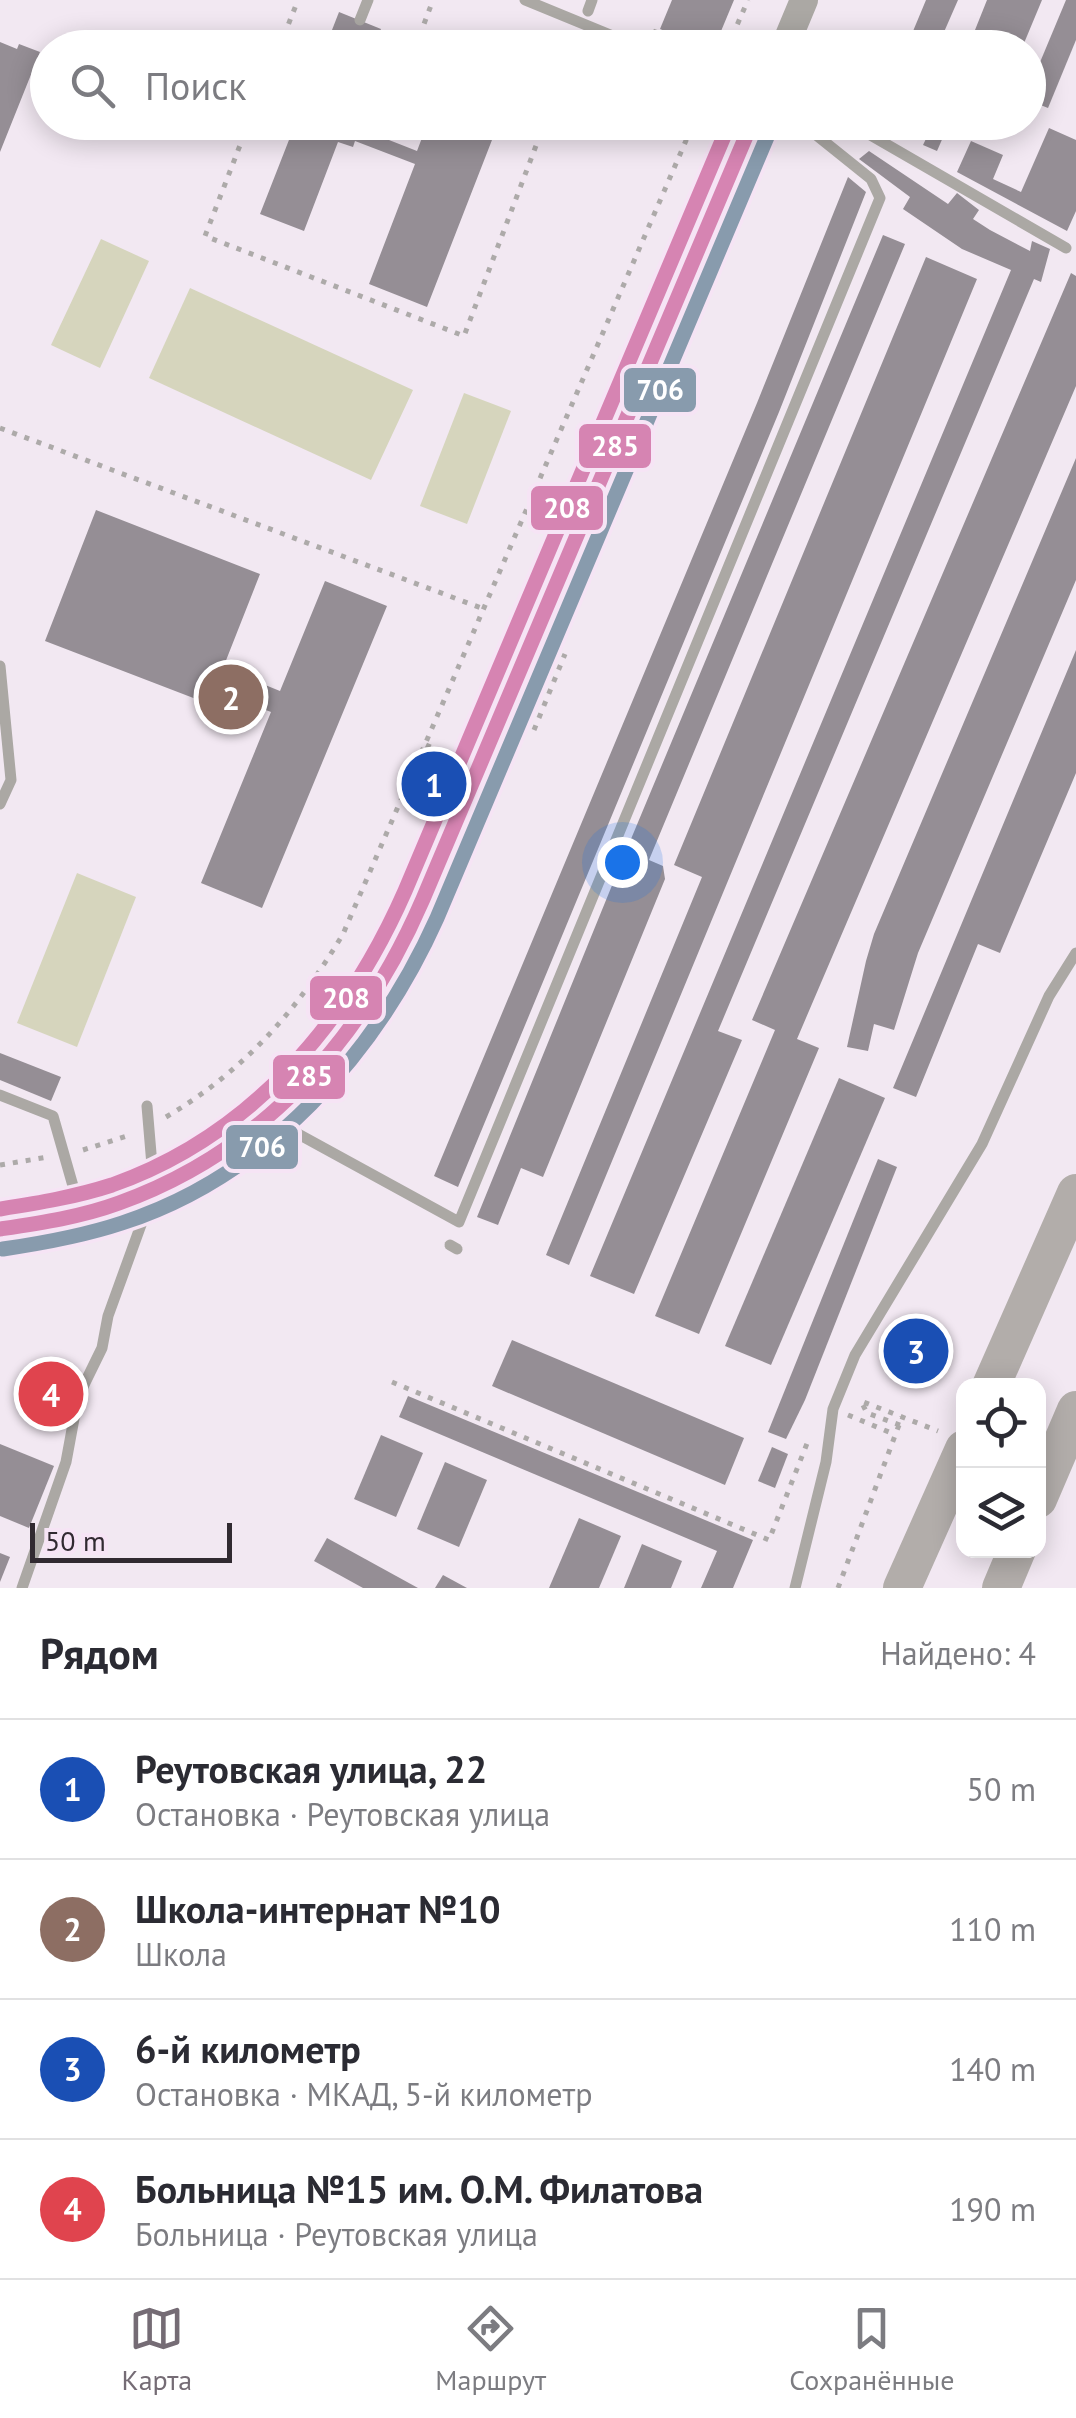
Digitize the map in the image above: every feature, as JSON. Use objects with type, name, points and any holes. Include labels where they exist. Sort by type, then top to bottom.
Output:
[{"type":"highway","points":[[995,1378],[1076,1193]]},
{"type":"highway","points":[[1046,1480],[1076,1410]]},
{"type":"highway","points":[[902,1588],[956,1442]]},
{"type":"highway","points":[[1001,1588],[1014,1558]]},
{"type":"street","points":[[792,30],[804,0]]},
{"type":"street","points":[[0,1230],[81,1214],[154,1189],[215,1158],[269,1118],[339,1044],[384,978],[404,940],[744,140]]},
{"type":"lane","points":[[360,20],[368,0]]},
{"type":"lane","points":[[524,0],[598,30]]},
{"type":"lane","points":[[269,1118],[459,1222],[880,198],[871,179],[821,140]]},
{"type":"lane","points":[[879,140],[1066,248]]},
{"type":"lane","points":[[0,666],[11,780],[0,804]]},
{"type":"lane","points":[[795,1588],[826,1462],[833,1410],[855,1355],[982,1144],[1049,996],[1076,953]]},
{"type":"lane","points":[[0,1096],[53,1116],[81,1214]]},
{"type":"lane","points":[[22,1588],[66,1462],[78,1397],[102,1348],[108,1316],[154,1189],[147,1106]]},
{"type":"path","points":[[286,30],[298,0]]},
{"type":"path","points":[[422,30],[433,0]]},
{"type":"path","points":[[735,30],[748,0]]},
{"type":"path","points":[[242,140],[205,236],[464,336],[538,140]]},
{"type":"path","points":[[0,1165],[64,1154],[149,1128],[206,1092],[242,1062],[309,989],[350,920],[686,140]]},
{"type":"path","points":[[0,428],[484,609]]},
{"type":"path","points":[[534,730],[565,654]]},
{"type":"path","points":[[392,1382],[769,1540],[809,1440]]},
{"type":"path","points":[[900,1425],[867,1413],[861,1400],[956,1442]]},
{"type":"path","points":[[833,1410],[896,1435]]},
{"type":"path","points":[[838,1588],[902,1417]]},
{"type":"green space","points":[[101,239],[149,261],[100,368],[51,345]]},
{"type":"green space","points":[[190,288],[413,390],[371,480],[149,378]]},
{"type":"green space","points":[[464,393],[511,411],[467,524],[420,506]]},
{"type":"green space","points":[[77,873],[136,897],[77,1047],[17,1023]]},
{"type":"building","points":[[672,0],[734,0],[722,30],[660,29]]},
{"type":"building","points":[[926,0],[958,0],[945,30],[914,30]]},
{"type":"building","points":[[987,0],[1042,0],[1030,30],[975,30]]},
{"type":"building","points":[[1066,0],[1076,0],[1076,40],[1048,108],[1046,107],[1046,48]]},
{"type":"building","points":[[339,12],[381,29],[381,30],[332,30]]},
{"type":"building","points":[[0,42],[17,49],[19,44],[30,48],[30,77],[0,152]]},
{"type":"building","points":[[1049,128],[1076,140],[1076,211],[1067,231],[957,172],[971,141],[1003,155],[993,179],[1021,192]]},
{"type":"building","points":[[289,140],[389,140],[417,151],[421,140],[492,140],[427,307],[369,284],[415,164],[355,141],[353,147],[338,142],[304,231],[260,214]]},
{"type":"building","points":[[925,140],[942,140],[937,151],[923,145]]},
{"type":"building","points":[[869,151],[948,204],[957,193],[979,210],[973,219],[990,230],[1030,251],[1032,241],[1050,249],[1041,282],[1034,279],[718,1031],[742,1040],[634,1294],[590,1276],[1011,270],[962,249],[903,209],[910,197],[859,159]]},
{"type":"building","points":[[848,177],[866,192],[458,1187],[434,1176]]},
{"type":"building","points":[[883,235],[905,244],[649,860],[663,866],[665,879],[543,1177],[521,1168],[498,1225],[477,1217],[626,851]]},
{"type":"building","points":[[926,257],[977,279],[569,1265],[546,1255],[702,877],[674,865]]},
{"type":"building","points":[[1071,273],[1076,276],[1076,386],[797,1039],[819,1048],[699,1334],[655,1316],[775,1030],[752,1020]]},
{"type":"building","points":[[1076,458],[1076,580],[918,953],[894,1030],[874,1024],[868,1051],[847,1047],[874,934]]},
{"type":"building","points":[[96,510],[260,574],[223,668],[280,691],[325,581],[387,606],[262,908],[201,883],[271,712],[214,690],[209,704],[45,641]]},
{"type":"building","points":[[1076,650],[1076,773],[1000,953],[978,944],[916,1097],[893,1088]]},
{"type":"building","points":[[0,1053],[61,1077],[51,1101],[0,1080]]},
{"type":"building","points":[[839,1078],[885,1098],[771,1365],[725,1346]]},
{"type":"building","points":[[878,1159],[897,1167],[786,1439],[768,1432]]},
{"type":"building","points":[[512,1340],[744,1438],[725,1485],[492,1386]]},
{"type":"building","points":[[408,1396],[753,1540],[733,1588],[701,1588],[717,1551],[399,1417]]},
{"type":"building","points":[[381,1435],[423,1453],[396,1517],[354,1499]]},
{"type":"building","points":[[0,1444],[54,1466],[29,1528],[0,1516]]},
{"type":"building","points":[[772,1447],[788,1454],[775,1488],[758,1481]]},
{"type":"building","points":[[445,1462],[487,1480],[459,1547],[417,1529]]},
{"type":"building","points":[[579,1518],[621,1536],[599,1588],[549,1588]]},
{"type":"building","points":[[327,1538],[418,1588],[363,1588],[314,1561]]},
{"type":"building","points":[[642,1544],[682,1561],[671,1588],[624,1588]]},
{"type":"building","points":[[0,1553],[10,1557],[0,1582]]},
{"type":"building","points":[[443,1575],[467,1588],[435,1588]]},
{"type":"transit line","name":"208","points":[[0,1209],[112,1185],[162,1164],[208,1137],[289,1069],[354,986],[405,891],[722,140]]},
{"type":"transit line","name":"285","points":[[0,1229],[75,1216],[119,1203],[171,1181],[219,1153],[263,1121],[303,1084],[371,998],[423,899],[744,140]]},
{"type":"transit line","name":"706","points":[[3,1249],[63,1239],[122,1223],[175,1202],[224,1175],[311,1104],[349,1062],[382,1016],[437,918],[766,140]]},
{"type":"place","name":"Школа-интернат №10","points":[[231,697]]},
{"type":"place","name":"Реутовская улица, 22","points":[[434,784]]},
{"type":"place","name":"6-й километр","points":[[916,1351]]},
{"type":"place","name":"Больница №15 им. О.М. Филатова","points":[[51,1394]]}]
